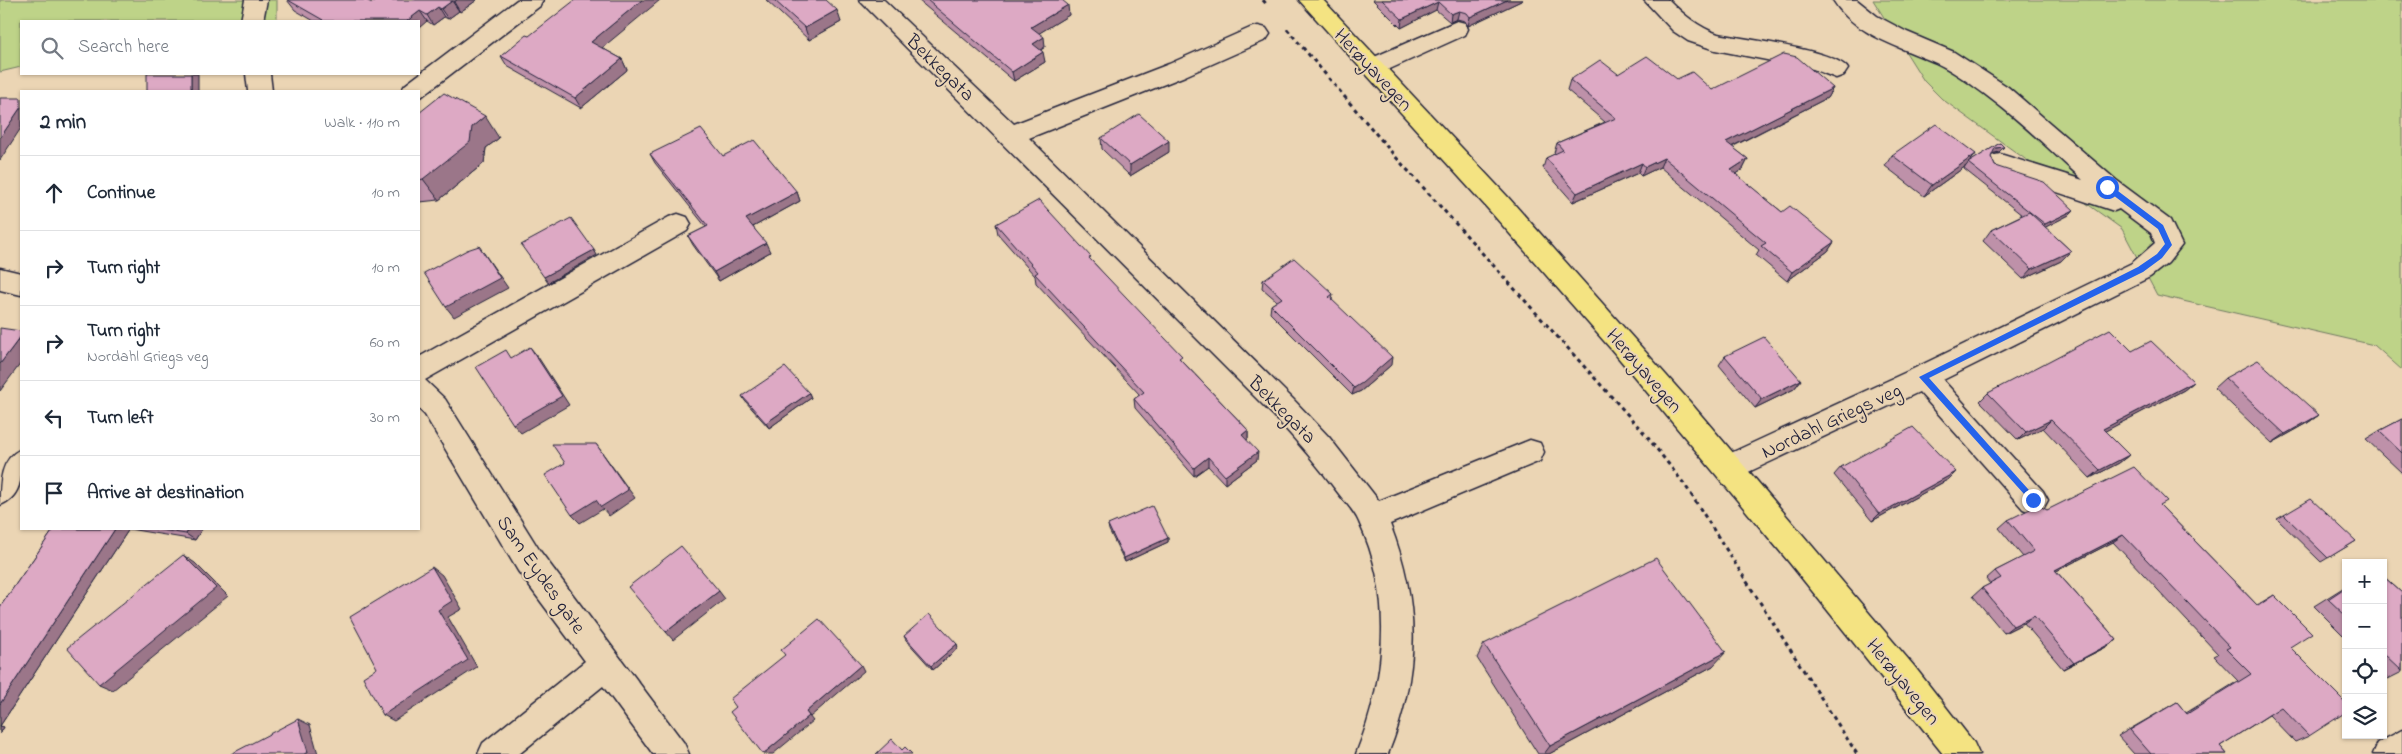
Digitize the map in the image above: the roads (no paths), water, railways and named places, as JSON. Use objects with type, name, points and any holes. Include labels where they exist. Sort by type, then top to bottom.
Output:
[{"type":"highway","name":"Herøyavegen","points":[[1310,0],[1482,186],[1730,467],[1963,754]]},
{"type":"street","points":[[252,20],[256,0]]},
{"type":"street","points":[[414,90],[532,0]]},
{"type":"street","name":"Bekkegata","points":[[870,0],[1012,135],[1319,444],[1373,517],[1388,558],[1399,626],[1398,664],[1393,696],[1372,754]]},
{"type":"street","points":[[1655,0],[1674,19],[1696,35],[1715,42],[1817,61],[1836,69]]},
{"type":"street","points":[[1844,0],[1869,22],[1899,38],[1946,58],[2000,93],[2133,208]]},
{"type":"street","points":[[1374,67],[1457,29]]},
{"type":"street","points":[[1012,135],[1177,70],[1258,34]]},
{"type":"street","points":[[258,75],[260,90]]},
{"type":"street","points":[[2000,163],[2032,172],[2133,208]]},
{"type":"street","name":"Nordahl Griegs veg","points":[[1730,467],[1923,377],[2141,270],[2160,256],[2169,245],[2161,227],[2133,208]]},
{"type":"street","points":[[420,370],[678,224]]},
{"type":"street","points":[[0,279],[20,284]]},
{"type":"street","points":[[1923,377],[2033,500]]},
{"type":"street","name":"Sam Eydes gate","points":[[420,391],[435,407],[529,560],[673,754]]},
{"type":"street","points":[[1373,517],[1530,452]]},
{"type":"street","points":[[0,492],[20,463]]},
{"type":"street","points":[[494,754],[606,664]]},
{"type":"street","points":[[2389,754],[2402,746]]}]
